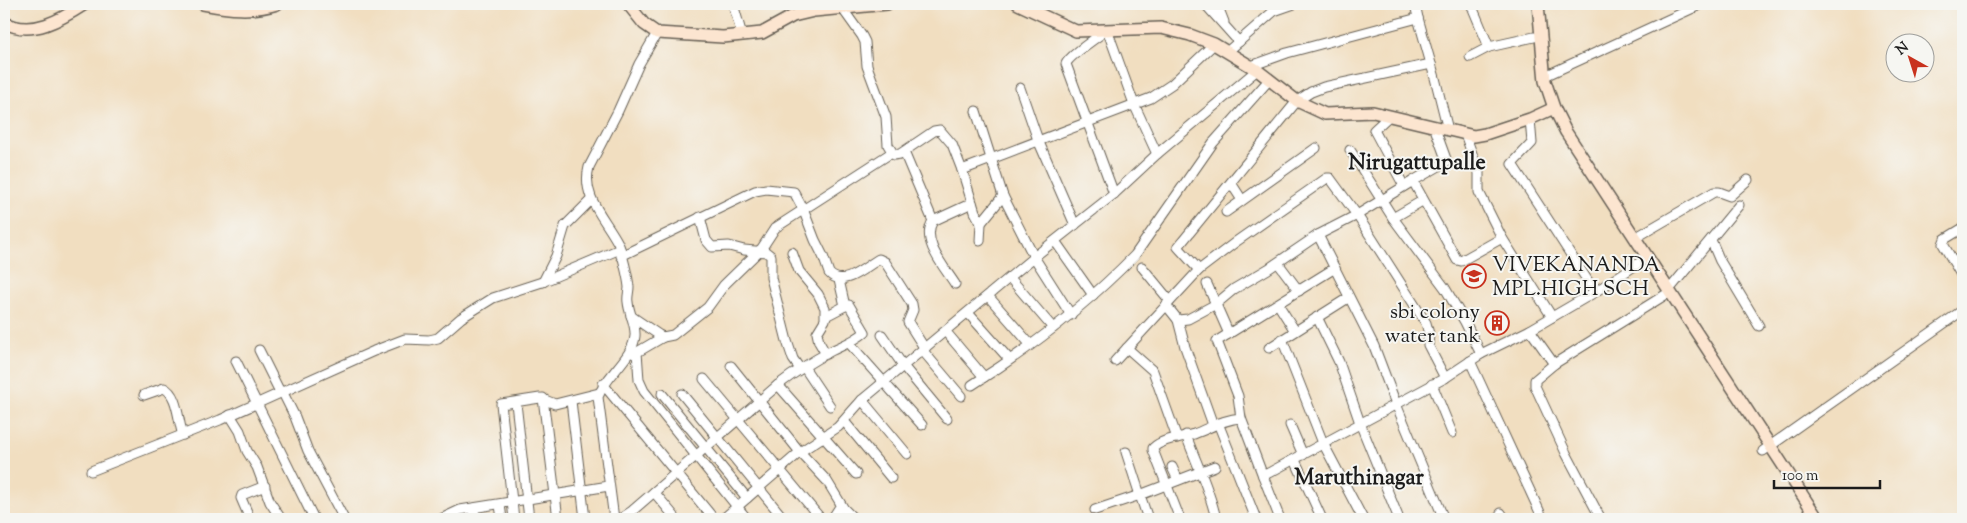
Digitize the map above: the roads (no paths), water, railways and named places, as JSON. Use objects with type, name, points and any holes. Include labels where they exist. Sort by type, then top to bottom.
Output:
[{"type":"main road","points":[[4,22],[21,28],[42,26],[61,20],[85,4]]},
{"type":"main road","points":[[203,4],[246,10],[277,4]]},
{"type":"main road","points":[[628,4],[644,24],[657,32],[723,37],[768,31],[794,16],[804,13],[887,4]]},
{"type":"main road","points":[[1018,4],[1076,32],[1161,28],[1190,35],[1214,44],[1254,68],[1297,101],[1325,114],[1368,112],[1474,136],[1530,119],[1551,109]]},
{"type":"main road","points":[[1538,5],[1545,76],[1551,109],[1635,238],[1645,260]]},
{"type":"main road","points":[[1538,5],[1534,37],[1539,79],[1575,159],[1667,293],[1809,519]]},
{"type":"main road","points":[[1766,449],[1818,519]]},
{"type":"street","points":[[733,4],[742,35]]},
{"type":"street","points":[[1205,4],[1239,42]]},
{"type":"street","points":[[1217,4],[1225,25]]},
{"type":"street","points":[[1227,52],[1274,11],[1294,4]]},
{"type":"street","points":[[1415,4],[1448,130]]},
{"type":"street","points":[[1471,4],[1489,47]]},
{"type":"street","points":[[1545,76],[1702,4]]},
{"type":"street","points":[[842,8],[859,30],[865,42],[866,66],[884,106],[888,145],[891,153]]},
{"type":"street","points":[[723,519],[800,452],[838,428],[862,400],[1034,257],[1114,194],[1254,68],[1287,53],[1418,18]]},
{"type":"street","points":[[614,519],[598,397],[601,388],[631,349],[634,342],[634,324],[627,300],[629,287],[618,244],[591,200],[587,184],[589,167],[618,111],[638,64],[657,32]]},
{"type":"street","points":[[1114,194],[1066,64],[1069,58],[1106,32],[1134,104],[1157,154]]},
{"type":"street","points":[[1470,57],[1489,47],[1534,37]]},
{"type":"street","points":[[962,170],[1151,98],[1167,88],[1214,44]]},
{"type":"street","points":[[1199,270],[1178,249],[1178,246],[1297,101],[1311,92],[1324,87],[1431,64]]},
{"type":"street","points":[[972,385],[1071,315],[1135,255],[1213,143],[1268,80]]},
{"type":"street","points":[[1020,88],[1038,140],[1075,226]]},
{"type":"street","points":[[976,111],[1004,196],[1034,257],[1071,315]]},
{"type":"street","points":[[1389,116],[1374,130],[1404,186]]},
{"type":"street","points":[[1530,119],[1532,143],[1512,164],[1595,292]]},
{"type":"street","points":[[1178,320],[1188,319],[1216,304],[1234,289],[1278,263],[1318,235],[1356,216],[1446,162],[1434,126]]},
{"type":"street","points":[[891,153],[896,155],[904,152],[934,131],[940,130],[952,144],[962,170],[972,203],[981,223],[980,241]]},
{"type":"street","points":[[1465,134],[1479,173],[1479,192],[1502,238],[1552,317]]},
{"type":"street","points":[[1226,212],[1316,148]]},
{"type":"street","points":[[1350,150],[1393,218],[1445,288],[1481,354]]},
{"type":"street","points":[[904,152],[933,221]]},
{"type":"street","points":[[621,362],[663,337],[673,335],[708,307],[724,285],[758,252],[775,228],[891,153]]},
{"type":"street","points":[[1115,361],[1199,270],[1327,178],[1332,180],[1426,323],[1429,334],[1428,345],[1445,378]]},
{"type":"street","points":[[1635,238],[1714,192],[1730,196],[1748,180]]},
{"type":"street","points":[[1413,181],[1422,201],[1457,260],[1461,261],[1502,238]]},
{"type":"street","points":[[1231,183],[1242,200]]},
{"type":"street","points":[[91,471],[230,415],[405,339],[429,340],[438,338],[461,318],[493,298],[542,282],[620,252],[760,190],[792,191],[796,194],[829,273],[839,280],[845,306]]},
{"type":"street","points":[[981,223],[1004,196]]},
{"type":"street","points":[[542,282],[556,256],[565,226],[591,200]]},
{"type":"street","points":[[1393,218],[1422,201]]},
{"type":"street","points":[[956,284],[930,242],[930,226],[933,221],[972,203]]},
{"type":"street","points":[[1601,519],[1566,453],[1535,386],[1536,378],[1554,364],[1667,293],[1739,205]]},
{"type":"street","points":[[700,217],[706,240],[712,247],[730,246],[766,252],[771,256],[771,278],[793,359],[802,368],[830,406]]},
{"type":"street","points":[[1963,228],[1947,237],[1942,244],[1963,278]]},
{"type":"street","points":[[1318,235],[1348,298],[1374,346],[1444,519]]},
{"type":"street","points":[[1711,240],[1720,261],[1759,326]]},
{"type":"street","points":[[1055,241],[1093,295]]},
{"type":"street","points":[[792,252],[799,271],[823,301],[826,316]]},
{"type":"street","points":[[839,280],[865,269],[879,259],[882,260],[890,269],[912,304],[913,310],[908,322],[924,350],[961,396]]},
{"type":"street","points":[[1263,476],[1445,378],[1470,360],[1530,330],[1645,260]]},
{"type":"street","points":[[1278,263],[1299,291]]},
{"type":"street","points":[[1142,267],[1178,320],[1185,347],[1256,519]]},
{"type":"street","points":[[1280,519],[1242,418],[1238,396],[1217,342],[1218,339],[1335,268]]},
{"type":"street","points":[[1010,278],[1053,328]]},
{"type":"street","points":[[1207,284],[1229,334]]},
{"type":"street","points":[[988,296],[1030,344]]},
{"type":"street","points":[[1269,348],[1348,298]]},
{"type":"street","points":[[1278,304],[1295,331]]},
{"type":"street","points":[[620,519],[635,515],[654,492],[778,385],[802,368],[849,343],[865,331],[851,307],[845,306],[826,316],[817,333],[819,342],[826,354]]},
{"type":"street","points":[[1766,449],[1963,310]]},
{"type":"street","points":[[968,313],[1009,359]]},
{"type":"street","points":[[631,316],[663,337]]},
{"type":"street","points":[[1317,317],[1339,362],[1360,424],[1399,519]]},
{"type":"street","points":[[1530,330],[1554,364]]},
{"type":"street","points":[[946,332],[984,377]]},
{"type":"street","points":[[882,335],[904,367],[947,419]]},
{"type":"street","points":[[1282,339],[1323,443],[1364,519]]},
{"type":"street","points":[[849,343],[922,425]]},
{"type":"street","points":[[1127,348],[1152,371],[1211,497],[1216,519]]},
{"type":"street","points":[[259,350],[295,417],[306,446],[344,519]]},
{"type":"street","points":[[637,352],[640,385],[747,519]]},
{"type":"street","points":[[1470,360],[1544,519]]},
{"type":"street","points":[[236,361],[258,402],[314,519]]},
{"type":"street","points":[[731,366],[758,402],[827,481],[841,505],[854,519]]},
{"type":"street","points":[[704,379],[821,519]]},
{"type":"street","points":[[1432,384],[1452,432]]},
{"type":"street","points":[[778,385],[856,474]]},
{"type":"street","points":[[144,395],[164,388],[168,390],[179,413],[183,434]]},
{"type":"street","points":[[514,519],[501,404],[543,398],[552,404],[571,401],[601,388]]},
{"type":"street","points":[[601,388],[714,519]]},
{"type":"street","points":[[662,394],[747,498]]},
{"type":"street","points":[[682,394],[784,519]]},
{"type":"street","points":[[543,398],[558,519]]},
{"type":"street","points":[[862,400],[907,454]]},
{"type":"street","points":[[571,401],[585,519]]},
{"type":"street","points":[[516,403],[529,519]]},
{"type":"street","points":[[230,415],[240,431],[245,447],[257,467],[270,502],[281,519]]},
{"type":"street","points":[[1180,519],[1153,450],[1154,448],[1230,418],[1242,418]]},
{"type":"street","points":[[844,422],[891,478]]},
{"type":"street","points":[[1290,425],[1303,455]]},
{"type":"street","points":[[1126,452],[1148,519]]},
{"type":"street","points":[[1295,460],[1322,519]]},
{"type":"street","points":[[1095,510],[1140,495],[1214,466]]},
{"type":"street","points":[[1172,467],[1178,480]]},
{"type":"street","points":[[250,519],[241,498],[242,495],[265,486]]},
{"type":"street","points":[[444,519],[460,510],[609,486]]},
{"type":"street","points":[[654,492],[674,516]]},
{"type":"street","points":[[500,505],[502,519]]},
{"type":"street","points":[[832,519],[841,505]]},
{"type":"street","points":[[474,508],[475,519]]},
{"type":"place","name":"VIVEKANANDA MPL.HIGH SCH","points":[[1474,276]]},
{"type":"place","name":"sbi colony water tank","points":[[1497,323]]},
{"type":"district","name":"Nirugattupalle","points":[[1417,161]]},
{"type":"district","name":"Maruthinagar","points":[[1359,476]]}]
